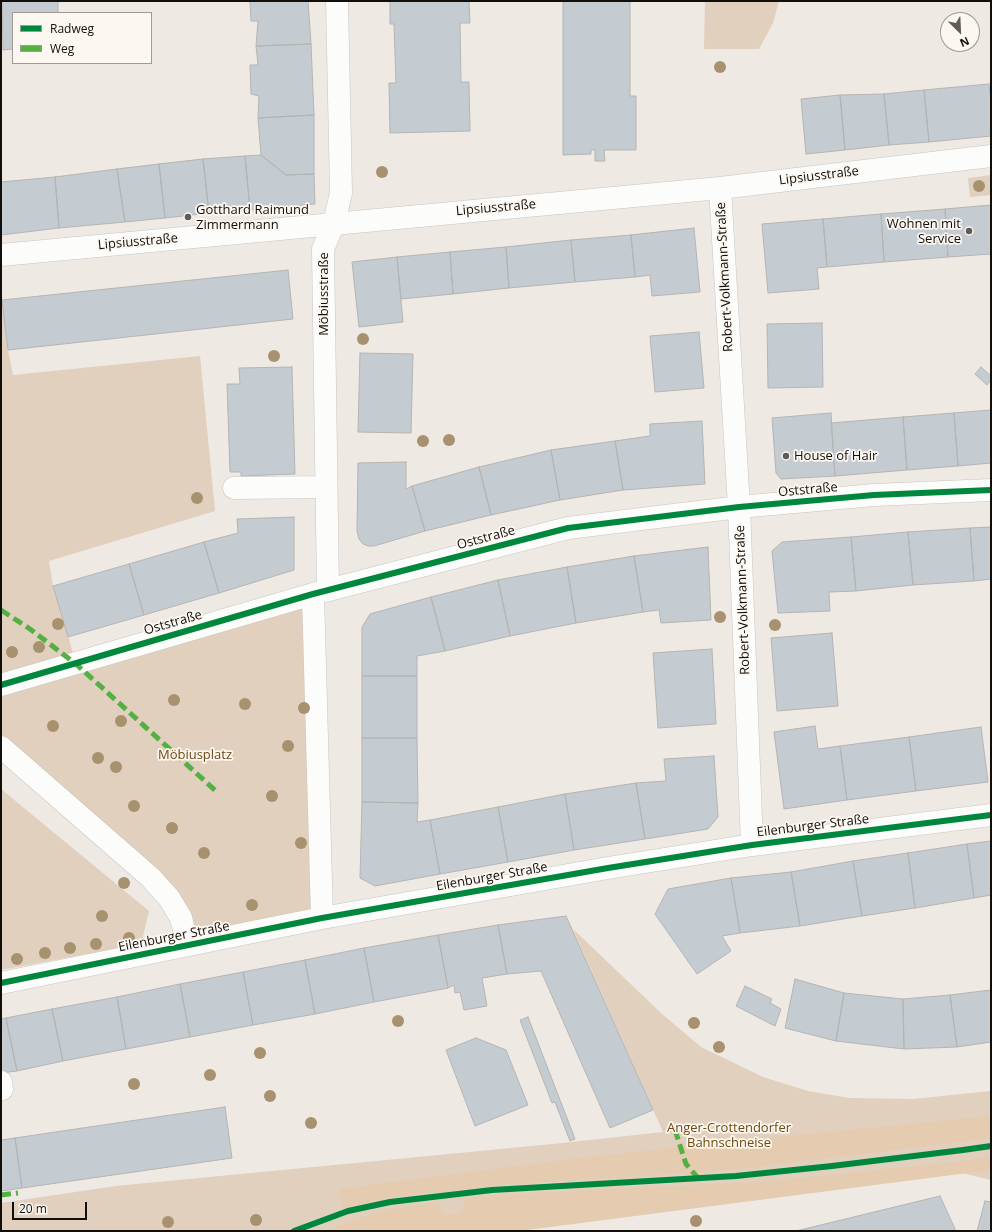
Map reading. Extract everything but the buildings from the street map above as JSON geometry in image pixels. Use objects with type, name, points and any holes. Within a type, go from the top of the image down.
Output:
[{"type":"street","name":"Möbiusstraße","points":[[320,592],[326,487],[323,249],[334,223],[341,192],[337,1]]},
{"type":"street","name":"Lipsiusstraße","points":[[1,255],[720,188],[991,156]]},
{"type":"street","name":"Robert-Volkmann-Straße","points":[[720,188],[739,507],[752,845]]},
{"type":"street","points":[[234,488],[326,487]]},
{"type":"street","name":"Oststraße","points":[[1,685],[320,592],[568,528],[739,507],[874,495],[991,490]]},
{"type":"street","points":[[320,592],[322,918]]},
{"type":"street","points":[[1,746],[150,877],[169,898],[182,918],[188,946]]},
{"type":"street","name":"Eilenburger Straße","points":[[1,983],[322,918],[608,868],[752,845],[991,815]]},
{"type":"green space","points":[[705,1],[779,1],[773,23],[759,49],[704,49]]},
{"type":"green space","points":[[991,175],[991,195],[970,197],[968,178]]},
{"type":"green space","name":"Möbiusplatz","points":[[1,288],[8,350],[13,375],[200,356],[215,511],[49,561],[53,586],[76,663],[313,594],[322,918],[188,945],[181,918],[1,747]]},
{"type":"green space","points":[[1,789],[149,911],[141,944],[1,970]]},
{"type":"green space","name":"Anger-Crottendorfer Bahnschneise","points":[[573,929],[662,1014],[701,1047],[763,1077],[808,1091],[849,1098],[913,1099],[991,1091],[991,1180],[962,1173],[518,1231],[1,1231],[1,1203],[116,1186],[663,1132]]},
{"type":"shaded area","points":[[991,1116],[991,1138],[725,1171],[513,1184],[409,1195],[381,1199],[343,1208],[338,1189],[580,1158],[714,1143]]},
{"type":"shaded area","points":[[991,1156],[991,1170],[519,1231],[323,1231],[383,1210],[432,1203],[439,1205],[441,1211],[446,1215],[458,1214],[463,1210],[465,1201],[474,1197],[770,1181],[954,1162]]},
{"type":"marked path","points":[[1,610],[30,629],[76,664],[217,792]]},
{"type":"marked path","points":[[675,1130],[686,1164],[698,1178]]},
{"type":"marked path","points":[[1,1195],[18,1193]]},
{"type":"cycle path","points":[[1,685],[313,594],[568,528],[739,507],[874,495],[991,490]]},
{"type":"cycle path","points":[[1,983],[322,918],[608,868],[752,845],[991,815]]},
{"type":"cycle path","points":[[294,1231],[348,1211],[390,1202],[492,1190],[736,1176],[832,1166],[991,1146]]},
{"type":"place","name":"Gotthard Raimund Zimmermann","points":[[188,217]]},
{"type":"place","name":"Wohnen mit Service","points":[[969,231]]},
{"type":"place","name":"House of Hair","points":[[786,456]]}]
